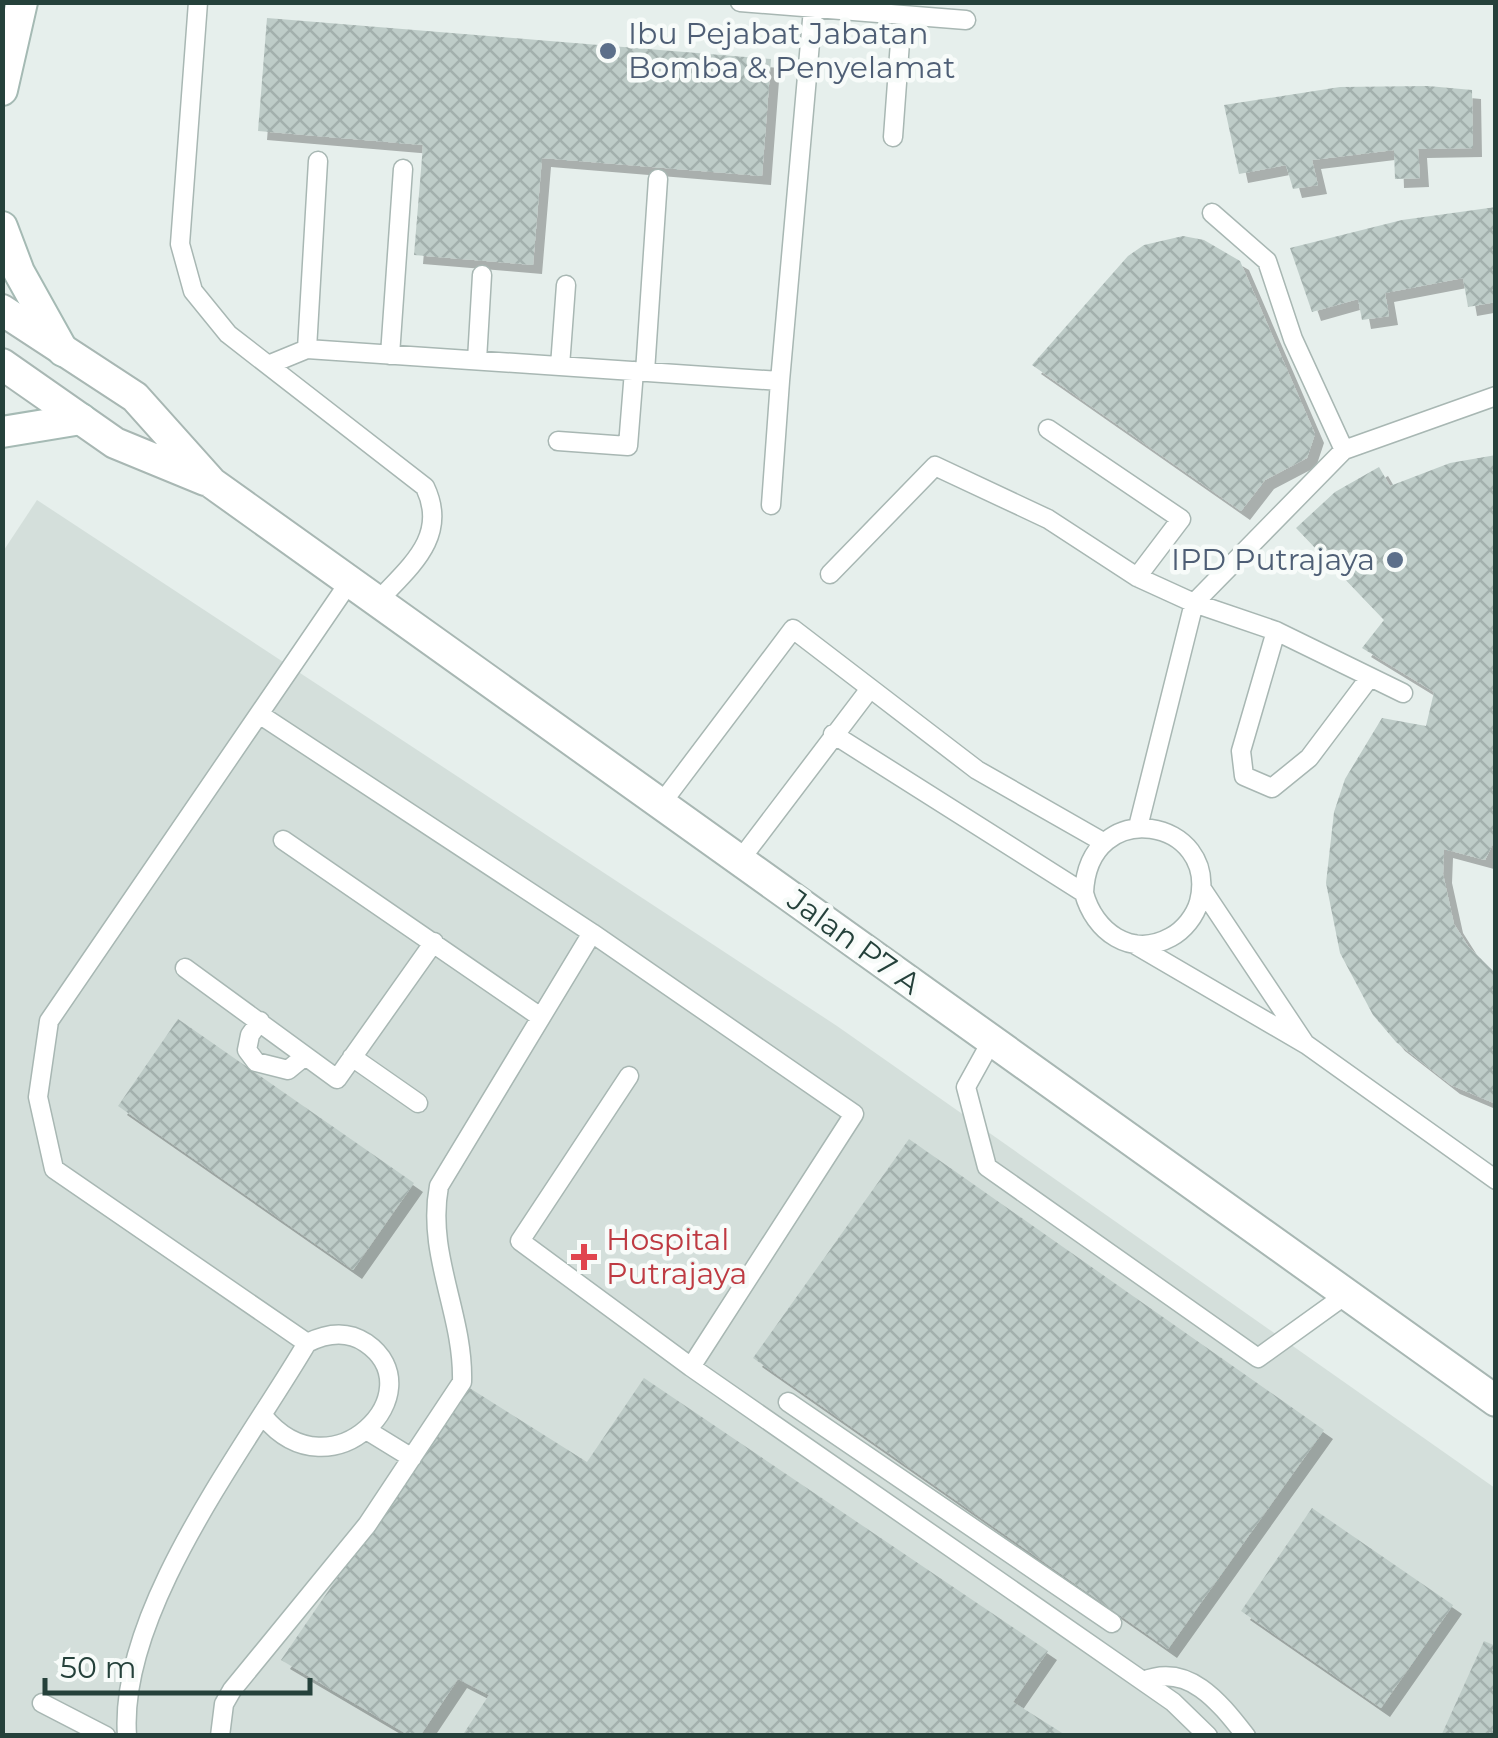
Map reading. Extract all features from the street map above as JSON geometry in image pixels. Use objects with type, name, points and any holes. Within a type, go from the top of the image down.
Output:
[{"type":"street","points":[[2,90],[22,2]]},
{"type":"street","points":[[2,227],[18,272],[63,351]]},
{"type":"street","name":"Jalan P7 A","points":[[2,310],[135,398],[212,482],[1496,1401]]},
{"type":"street","name":"Jalan P7 A","points":[[2,364],[115,443],[212,482]]},
{"type":"street","points":[[2,432],[81,419]]},
{"type":"lane","points":[[198,2],[181,219],[184,268],[193,292],[214,322],[406,468],[430,499],[433,530],[428,544],[378,602]]},
{"type":"lane","points":[[740,2],[966,20]]},
{"type":"lane","points":[[771,505],[813,9]]},
{"type":"lane","points":[[893,137],[902,15]]},
{"type":"lane","points":[[307,349],[318,161]]},
{"type":"lane","points":[[390,355],[403,169]]},
{"type":"lane","points":[[558,440],[628,446],[640,371],[658,179]]},
{"type":"lane","points":[[1212,213],[1268,261],[1293,339],[1344,450]]},
{"type":"lane","points":[[477,360],[482,275]]},
{"type":"lane","points":[[560,366],[566,285]]},
{"type":"lane","points":[[268,364],[307,349],[780,380]]},
{"type":"lane","points":[[1138,827],[1194,603],[1344,450],[1496,396]]},
{"type":"lane","points":[[1048,428],[1180,519],[1137,576]]},
{"type":"lane","points":[[830,574],[935,466],[1048,519],[1137,576],[1194,603],[1276,631],[1403,693]]},
{"type":"lane","points":[[307,1343],[54,1169],[38,1097],[49,1021],[350,581]]},
{"type":"lane","points":[[661,804],[793,629],[977,770],[1103,842]]},
{"type":"lane","points":[[1276,631],[1242,751],[1244,776],[1272,788],[1309,758],[1370,676]]},
{"type":"lane","points":[[740,860],[869,690]]},
{"type":"lane","points":[[259,714],[592,933],[854,1114],[690,1367]]},
{"type":"lane","points":[[833,734],[1084,893],[1100,926],[1307,1046],[1496,1180]]},
{"type":"lane","points":[[1084,893],[1091,856],[1103,842],[1138,827],[1166,833],[1190,850],[1202,889],[1307,1046]]},
{"type":"lane","points":[[283,840],[539,1016]]},
{"type":"lane","points":[[1133,944],[1171,938],[1187,925],[1198,908],[1202,889]]},
{"type":"lane","points":[[220,1736],[224,1704],[232,1690],[368,1524],[462,1382],[462,1355],[434,1232],[440,1186],[592,933]]},
{"type":"lane","points":[[186,968],[337,1079],[434,942]]},
{"type":"lane","points":[[260,1021],[250,1035],[247,1050],[256,1062],[288,1070],[306,1056]]},
{"type":"lane","points":[[992,1040],[966,1086],[987,1166],[1258,1358],[1346,1294]]},
{"type":"lane","points":[[352,1057],[418,1103]]},
{"type":"lane","points":[[629,1076],[520,1240],[690,1367],[1144,1681],[1208,1736]]},
{"type":"lane","points":[[127,1736],[132,1662],[142,1628],[264,1417],[307,1343],[334,1334],[348,1335],[362,1340],[381,1359],[387,1398],[368,1431],[346,1444],[309,1447],[291,1442],[264,1417]]},
{"type":"lane","points":[[788,1402],[914,1484],[1112,1624]]},
{"type":"lane","points":[[368,1431],[412,1458]]},
{"type":"lane","points":[[899,1510],[914,1484]]},
{"type":"lane","points":[[1144,1681],[1168,1674],[1192,1680],[1224,1708],[1246,1736]]},
{"type":"lane","points":[[42,1703],[106,1736]]},
{"type":"shaded area","name":"Hospital Putrajaya","points":[[37,500],[837,1026],[1495,1488],[1495,1735],[3,1735],[2,553]]},
{"type":"building","points":[[267,18],[771,59],[762,176],[542,158],[533,265],[414,255],[423,145],[258,131]]},
{"type":"building","points":[[1340,87],[1472,90],[1473,148],[1418,149],[1420,178],[1395,179],[1394,150],[1312,160],[1318,185],[1293,189],[1286,165],[1239,174],[1224,105]]},
{"type":"building","points":[[1496,207],[1496,302],[1468,307],[1463,278],[1385,293],[1389,316],[1362,320],[1358,299],[1312,312],[1290,248],[1402,220]]},
{"type":"building","points":[[1183,236],[1204,240],[1240,261],[1315,434],[1307,458],[1265,480],[1241,511],[1032,365],[1128,256],[1144,245]]},
{"type":"building","points":[[1496,455],[1496,838],[1485,860],[1444,849],[1443,874],[1454,924],[1468,946],[1496,974],[1496,1104],[1451,1085],[1396,1042],[1373,1015],[1340,953],[1326,883],[1334,812],[1345,779],[1382,718],[1426,726],[1434,692],[1362,648],[1384,620],[1296,528],[1335,492],[1379,467],[1390,486],[1450,463]]},
{"type":"building","points":[[178,1019],[414,1183],[353,1270],[118,1106]]},
{"type":"building","points":[[909,1139],[1324,1430],[1168,1649],[753,1358]]},
{"type":"building","points":[[644,1378],[1048,1651],[1013,1702],[1067,1736],[462,1736],[489,1695],[458,1679],[420,1736],[410,1736],[281,1660],[468,1387],[587,1462]]},
{"type":"building","points":[[1312,1508],[1453,1605],[1381,1708],[1241,1611]]},
{"type":"building","points":[[1484,1641],[1496,1646],[1496,1736],[1441,1736]]},
{"type":"place","name":"Ibu Pejabat Jabatan Bomba & Penyelamat","points":[[608,51]]},
{"type":"place","name":"IPD Putrajaya","points":[[1395,560]]},
{"type":"place","name":"Hospital Putrajaya","points":[[584,1257]]}]
